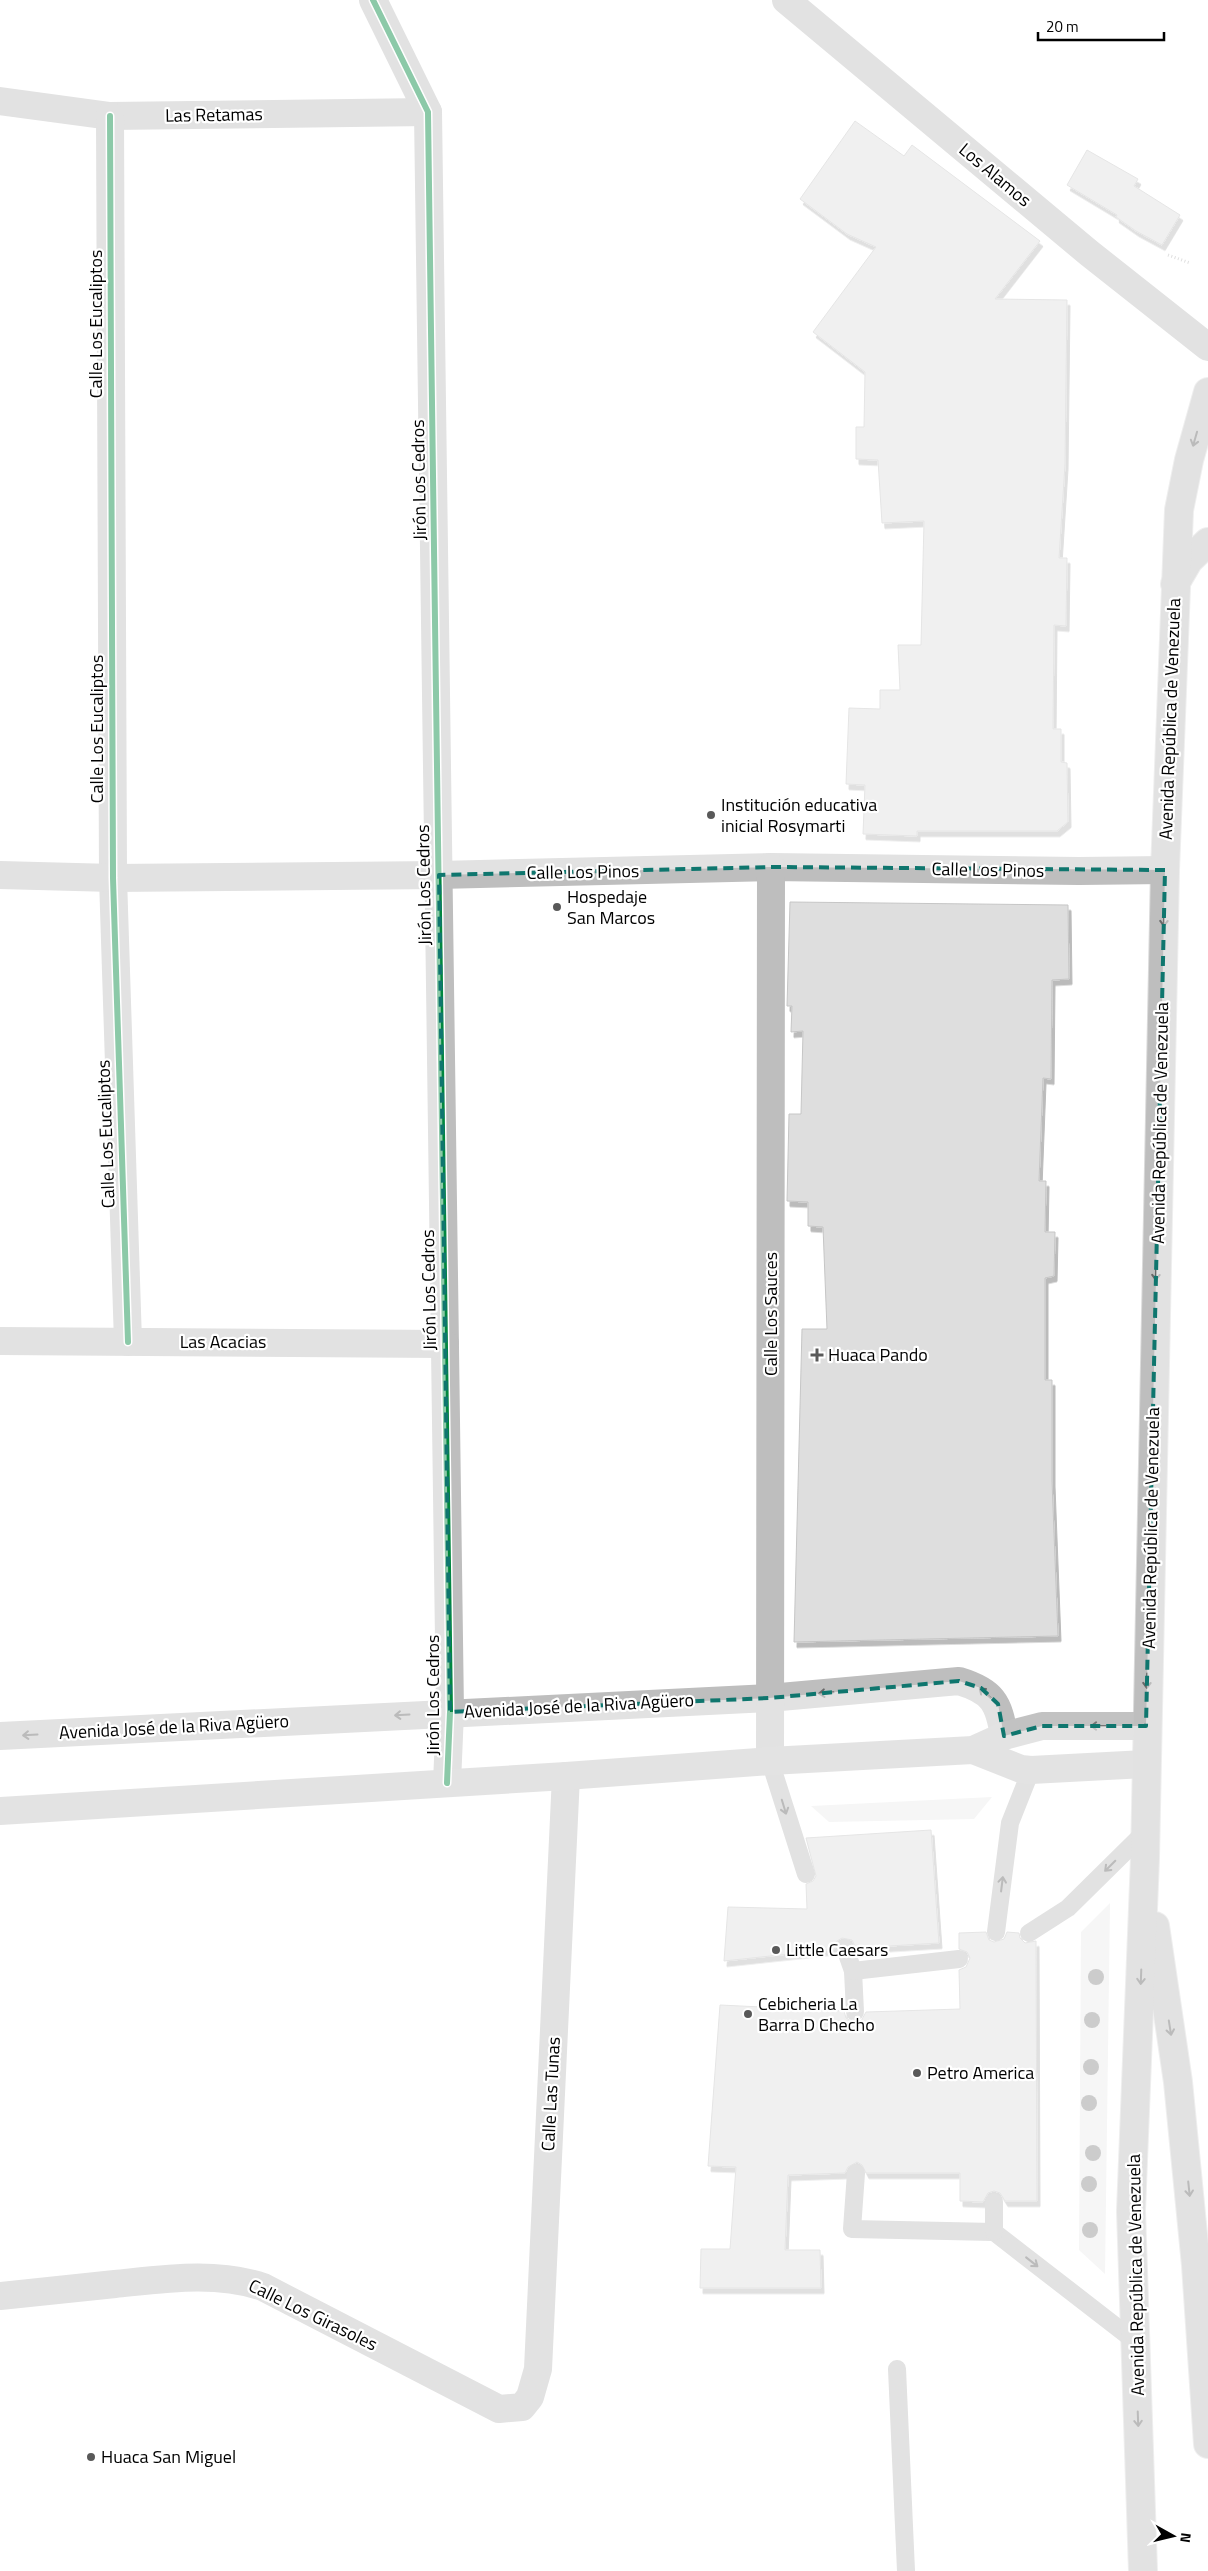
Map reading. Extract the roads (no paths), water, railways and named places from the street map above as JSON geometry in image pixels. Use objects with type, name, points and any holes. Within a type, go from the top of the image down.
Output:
[{"type":"street","name":"Jirón Los Cedros","points":[[373,0],[428,112],[450,1712],[447,1783]]},
{"type":"street","name":"Los Alamos","points":[[786,0],[1089,253],[1208,346]]},
{"type":"street","name":"Las Retamas","points":[[0,101],[110,116],[428,112]]},
{"type":"street","name":"Calle Los Eucaliptos","points":[[110,116],[113,878],[128,1342]]},
{"type":"street","name":"Avenida República de Venezuela","points":[[1143,2571],[1132,2211],[1145,1845],[1145,1764],[1165,870],[1175,584],[1182,488],[1208,392]]},
{"type":"street","points":[[1175,584],[1189,560],[1208,542]]},
{"type":"street","name":"Calle Los Pinos","points":[[0,875],[113,878],[439,875],[772,867],[1079,872],[1165,870]]},
{"type":"street","name":"Calle Los Sauces","points":[[770,1761],[772,867]]},
{"type":"street","name":"Las Acacias","points":[[0,1340],[445,1344]]},
{"type":"street","name":"Avenida José de la Riva Agüero","points":[[0,1736],[450,1712],[769,1698],[959,1681],[981,1688],[998,1704],[1004,1736]]},
{"type":"street","points":[[0,1811],[566,1776],[770,1761],[973,1750],[1004,1736],[1042,1726],[1146,1726]]},
{"type":"street","points":[[973,1750],[1021,1769],[1031,1770],[1145,1764]]},
{"type":"street","name":"Calle Las Tunas","points":[[522,2407],[530,2397],[538,2369],[566,1776]]},
{"type":"street","name":"Avenida República de Venezuela","points":[[1145,1845],[1178,2082],[1196,2265],[1208,2444]]},
{"type":"street","name":"Calle Los Girasoles","points":[[0,2296],[159,2280],[226,2278],[246,2281],[263,2287],[499,2409],[522,2407]]},
{"type":"lane","points":[[770,1761],[806,1874]]},
{"type":"lane","points":[[996,1932],[1010,1823],[1031,1770]]},
{"type":"lane","points":[[1029,1933],[1068,1908],[1145,1845]]},
{"type":"lane","points":[[845,1948],[853,1971],[855,2012]]},
{"type":"lane","points":[[853,1971],[959,1959]]},
{"type":"lane","points":[[856,2173],[852,2229],[994,2232],[1136,2342]]},
{"type":"lane","points":[[994,2202],[994,2232]]},
{"type":"lane","points":[[897,2369],[906,2571]]},
{"type":"place","name":"Institución educativa inicial Rosymarti","points":[[711,815]]},
{"type":"place","name":"Hospedaje San Marcos","points":[[557,907]]},
{"type":"place","name":"Huaca Pando","points":[[817,1355]]},
{"type":"place","name":"Little Caesars","points":[[776,1950]]},
{"type":"place","name":"Cebicheria La Barra D Checho","points":[[748,2014]]},
{"type":"place","name":"Petro America","points":[[917,2073]]},
{"type":"place","name":"Huaca San Miguel","points":[[91,2457]]}]
